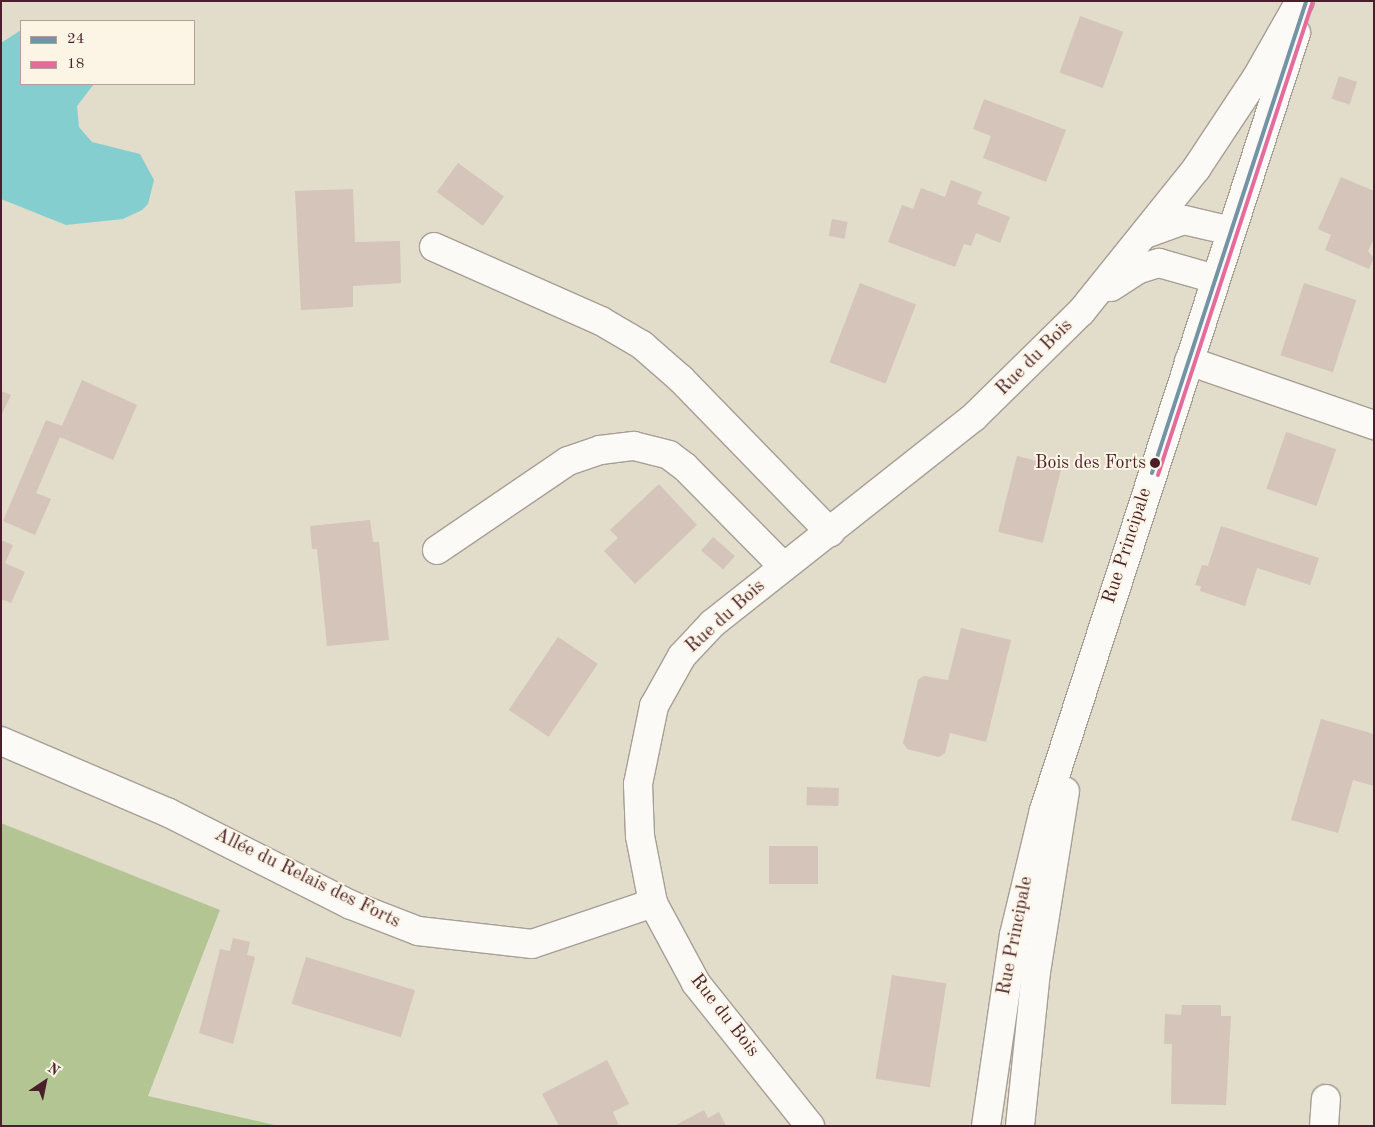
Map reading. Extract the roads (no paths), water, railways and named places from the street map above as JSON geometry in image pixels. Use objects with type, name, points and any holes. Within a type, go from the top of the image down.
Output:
[{"type":"street","name":"Rue du Bois","points":[[1081,312],[1145,234],[1241,102],[1300,1]]},
{"type":"street","name":"Rue Principale","points":[[986,1126],[1002,1007],[1027,875],[1082,692],[1306,1]]},
{"type":"street","points":[[1145,234],[1184,220],[1231,231]]},
{"type":"street","points":[[434,247],[601,321],[642,345],[681,379],[830,532]]},
{"type":"street","name":"Rue du Bois","points":[[810,1126],[696,983],[653,903],[640,836],[638,784],[654,706],[698,639],[783,566],[830,532],[974,417],[1081,312],[1122,279],[1148,265],[1170,263],[1215,279]]},
{"type":"street","points":[[1189,360],[1374,424]]},
{"type":"street","points":[[437,550],[568,461],[600,450],[634,446],[669,455],[685,468],[783,566]]},
{"type":"street","name":"Rue Principale","points":[[1020,1126],[1036,972],[1082,692]]},
{"type":"street","name":"Allée du Relais des Forts","points":[[1,741],[167,812],[351,904],[418,931],[532,944],[653,903]]},
{"type":"street","points":[[1324,1126],[1326,1099]]},
{"type":"water","points":[[20,31],[20,85],[93,85],[77,106],[79,127],[92,142],[140,154],[154,180],[148,204],[142,210],[123,219],[66,225],[1,199],[1,43]]},
{"type":"place","name":"Bois des Forts","points":[[1155,463]]}]
